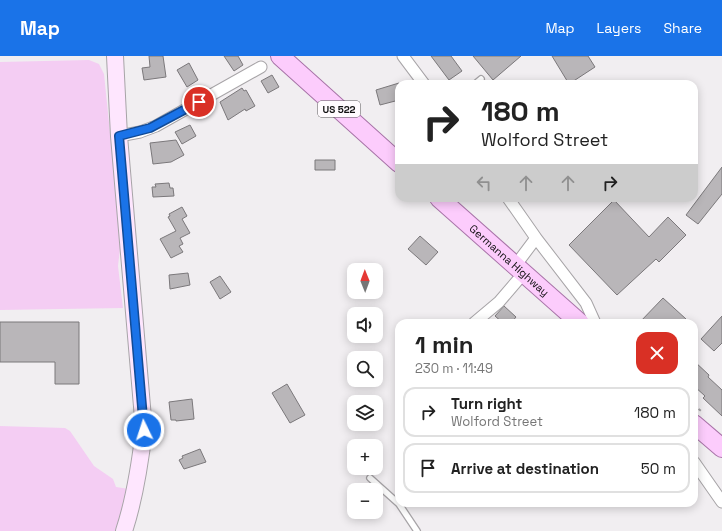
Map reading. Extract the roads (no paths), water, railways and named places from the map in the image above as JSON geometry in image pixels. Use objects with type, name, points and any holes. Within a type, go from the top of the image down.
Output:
[{"type":"main road","points":[[115,56],[119,136],[144,430],[140,466],[128,528]]},
{"type":"main road","name":"US 522","points":[[280,56],[395,159]]},
{"type":"main road","name":"Germanna Highway","points":[[442,202],[575,319]]},
{"type":"main road","points":[[698,427],[722,448]]},
{"type":"street","points":[[403,56],[421,80]]},
{"type":"street","points":[[119,136],[140,132],[156,126],[260,67]]},
{"type":"street","points":[[511,202],[536,238],[586,303],[593,319]]},
{"type":"street","points":[[479,319],[499,302],[519,270],[536,238]]},
{"type":"street","points":[[698,468],[722,502]]},
{"type":"lane","points":[[370,478],[395,500]]},
{"type":"lane","points":[[401,507],[417,531]]}]
